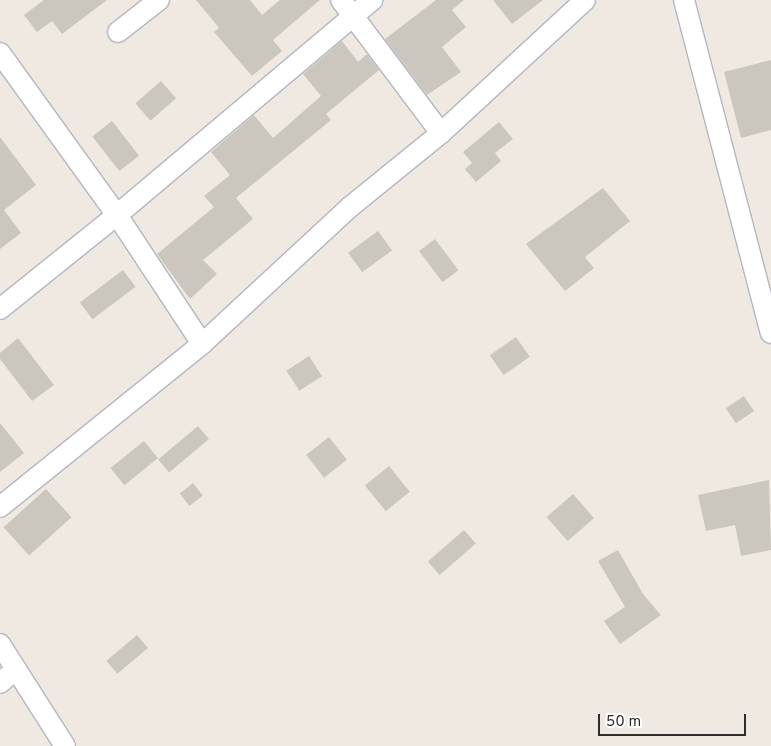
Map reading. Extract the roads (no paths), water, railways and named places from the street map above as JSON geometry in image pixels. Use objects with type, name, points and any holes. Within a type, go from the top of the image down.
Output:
[{"type":"street","points":[[118,32],[160,0]]},
{"type":"street","points":[[0,309],[118,215],[346,8],[372,0]]},
{"type":"street","points":[[0,507],[202,344],[350,207],[441,133],[585,0]]},
{"type":"street","points":[[684,0],[771,333]]},
{"type":"street","points":[[346,8],[441,133]]},
{"type":"street","points":[[0,53],[118,215],[202,344]]},
{"type":"street","points":[[0,644],[65,746]]},
{"type":"street","points":[[0,683],[16,669]]}]
